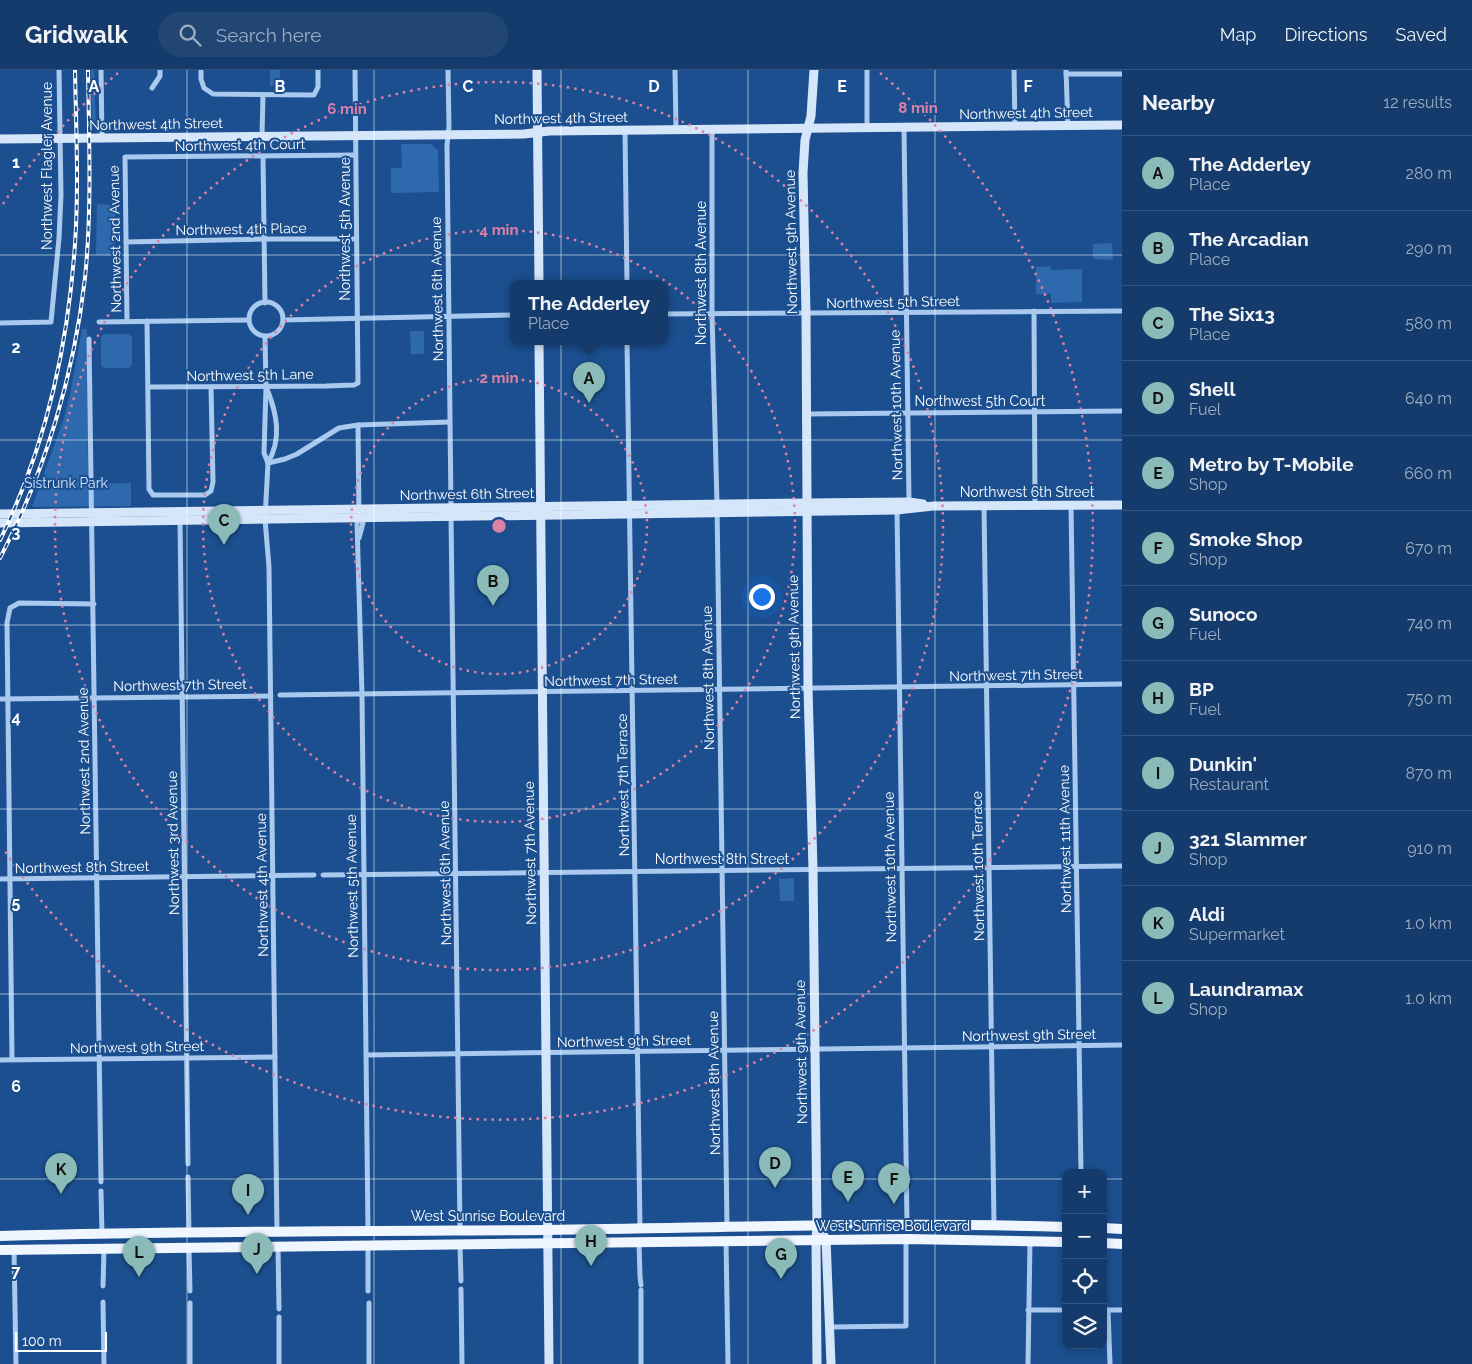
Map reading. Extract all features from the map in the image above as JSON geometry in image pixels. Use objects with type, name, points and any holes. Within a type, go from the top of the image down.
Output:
[{"type":"main road","name":"West Sunrise Boulevard","points":[[0,1236],[907,1224],[1062,1227]]},
{"type":"main road","points":[[1030,1241],[1033,1234],[1050,1227]]},
{"type":"main road","points":[[1107,1228],[1122,1229]]},
{"type":"main road","points":[[351,1246],[362,1241],[366,1237],[368,1230]]},
{"type":"main road","points":[[104,1249],[106,1243],[126,1234]]},
{"type":"main road","name":"West Sunrise Boulevard","points":[[0,1250],[821,1239],[1062,1242]]},
{"type":"main road","points":[[1107,1243],[1122,1244]]},
{"type":"street","name":"Northwest Flagler Avenue","points":[[0,323],[52,322],[59,238],[59,70]]},
{"type":"street","points":[[101,70],[102,138]]},
{"type":"street","points":[[152,88],[160,76],[160,70]]},
{"type":"street","points":[[201,70],[204,88],[213,94],[263,95],[314,94],[318,87],[318,70]]},
{"type":"street","name":"Northwest 5th Avenue","points":[[354,385],[358,383],[355,70]]},
{"type":"street","name":"Northwest 6th Avenue","points":[[448,70],[449,422],[460,1230]]},
{"type":"street","points":[[537,70],[539,280]]},
{"type":"street","points":[[675,70],[676,130]]},
{"type":"street","name":"Northwest 9th Avenue","points":[[814,70],[812,116],[805,140],[803,173],[807,414],[808,688],[813,869],[817,1225]]},
{"type":"street","points":[[867,70],[867,128]]},
{"type":"street","points":[[1014,70],[1015,127]]},
{"type":"street","points":[[1068,126],[1066,72],[1122,74]]},
{"type":"street","points":[[262,136],[263,95]]},
{"type":"street","name":"Northwest 4th Street","points":[[0,139],[1122,125]]},
{"type":"street","name":"Northwest 10th Avenue","points":[[904,128],[909,502]]},
{"type":"street","name":"Northwest 8th Avenue","points":[[712,130],[712,313],[717,509],[728,1226]]},
{"type":"street","points":[[625,131],[627,280]]},
{"type":"street","name":"Northwest 4th Court","points":[[125,157],[355,155]]},
{"type":"street","points":[[263,156],[265,302]]},
{"type":"street","name":"Northwest 2nd Avenue","points":[[125,157],[127,321]]},
{"type":"street","name":"Northwest 4th Place","points":[[126,242],[356,239]]},
{"type":"street","points":[[265,302],[278,307],[283,320],[280,329],[276,333],[265,337],[252,330],[249,320],[252,310],[265,302]]},
{"type":"street","points":[[1034,311],[1035,506]]},
{"type":"street","name":"Northwest 5th Street","points":[[668,314],[1122,311]]},
{"type":"street","points":[[283,320],[510,315]]},
{"type":"street","points":[[99,322],[249,320]]},
{"type":"street","points":[[147,321],[149,489],[153,495],[206,495],[211,491],[213,482],[211,387]]},
{"type":"street","name":"Northwest 4th Avenue","points":[[265,337],[264,453],[268,463],[267,538],[271,696],[277,1232]]},
{"type":"street","name":"Northwest 2nd Avenue","points":[[89,339],[101,1182]]},
{"type":"street","name":"Northwest 7th Avenue","points":[[539,345],[549,1364]]},
{"type":"street","name":"Northwest 7th Terrace","points":[[627,345],[640,1228]]},
{"type":"street","name":"Northwest 5th Lane","points":[[148,387],[354,385]]},
{"type":"street","name":"Northwest 4th Avenue","points":[[266,386],[275,410],[278,432],[273,454],[268,463]]},
{"type":"street","name":"Northwest 5th Court","points":[[807,414],[1122,411]]},
{"type":"street","points":[[268,463],[286,459],[297,454],[339,428],[358,425],[449,422]]},
{"type":"street","name":"Northwest 5th Avenue","points":[[358,425],[359,513],[356,523],[362,695],[368,1230]]},
{"type":"street","name":"Northwest 6th Street","points":[[0,514],[180,520],[359,513],[717,509],[909,502],[933,506]]},
{"type":"street","name":"Northwest 11th Avenue","points":[[1071,505],[1081,1169]]},
{"type":"street","name":"Northwest 6th Street","points":[[806,507],[897,510],[933,506],[1122,505]]},
{"type":"street","name":"Northwest 10th Terrace","points":[[984,506],[994,1225]]},
{"type":"street","name":"Northwest 10th Avenue","points":[[897,510],[907,1224]]},
{"type":"street","name":"Northwest 6th Street","points":[[0,523],[92,517],[268,516]]},
{"type":"street","name":"Northwest 4th Avenue","points":[[267,538],[269,529],[268,516]]},
{"type":"street","name":"Northwest 3rd Avenue","points":[[180,520],[188,1164]]},
{"type":"street","points":[[12,1059],[7,623],[10,608],[19,603],[94,604]]},
{"type":"street","name":"Northwest 7th Street","points":[[280,695],[1122,684]]},
{"type":"street","name":"Northwest 7th Street","points":[[0,699],[271,696]]},
{"type":"street","name":"Northwest 8th Street","points":[[323,875],[1122,866]]},
{"type":"street","name":"Northwest 8th Street","points":[[0,879],[314,875]]},
{"type":"street","name":"Northwest 9th Street","points":[[366,1055],[1122,1045]]},
{"type":"street","name":"Northwest 9th Street","points":[[0,1060],[275,1056]]},
{"type":"street","points":[[188,1177],[189,1233]]},
{"type":"street","points":[[101,1190],[102,1234]]},
{"type":"street","points":[[817,1225],[821,1239],[831,1327],[831,1364]]},
{"type":"street","points":[[817,1364],[821,1239]]},
{"type":"street","points":[[831,1327],[906,1326],[906,1239]]},
{"type":"street","points":[[726,1240],[728,1364]]},
{"type":"street","points":[[1028,1364],[1030,1241]]},
{"type":"street","points":[[639,1242],[642,1287],[641,1364]]},
{"type":"street","points":[[460,1244],[461,1281]]},
{"type":"street","points":[[368,1246],[368,1291]]},
{"type":"street","points":[[278,1247],[279,1309]]},
{"type":"street","points":[[189,1248],[190,1291]]},
{"type":"street","points":[[103,1286],[104,1249]]},
{"type":"street","points":[[14,1250],[16,1364]]},
{"type":"street","points":[[461,1289],[462,1364]]},
{"type":"street","points":[[103,1302],[104,1364]]},
{"type":"street","points":[[190,1303],[190,1364]]},
{"type":"street","points":[[369,1303],[369,1364]]},
{"type":"street","points":[[1028,1310],[1062,1310]]},
{"type":"street","points":[[1107,1310],[1122,1310]]},
{"type":"street","points":[[279,1317],[280,1364]]},
{"type":"street","points":[[1107,1324],[1110,1364]]},
{"type":"green space","points":[[91,70],[94,70],[96,128],[92,128]]},
{"type":"green space","points":[[270,70],[280,70],[280,86],[270,86]]},
{"type":"green space","points":[[401,144],[431,144],[438,150],[439,192],[391,193],[391,168],[402,168]]},
{"type":"green space","points":[[97,204],[116,205],[114,256],[96,255]]},
{"type":"green space","points":[[1112,243],[1113,260],[1093,259],[1093,244]]},
{"type":"green space","points":[[1051,266],[1051,270],[1082,269],[1082,302],[1051,303],[1051,294],[1036,294],[1036,267]]},
{"type":"green space","name":"Sistrunk Park","points":[[82,329],[87,329],[88,484],[131,483],[131,506],[32,507],[64,418]]},
{"type":"green space","points":[[410,331],[424,331],[424,354],[411,354]]},
{"type":"green space","points":[[104,334],[128,334],[132,337],[132,365],[129,368],[104,368],[101,366],[101,337]]},
{"type":"green space","points":[[794,878],[794,901],[780,901],[779,879]]},
{"type":"railway","points":[[0,540],[30,470],[42,433],[52,396],[67,320],[72,282],[77,200],[75,70]]},
{"type":"railway","points":[[0,558],[31,492],[44,457],[65,387],[80,314],[89,226],[88,70]]},
{"type":"place","name":"The Adderley","points":[[589,403]]},
{"type":"place","name":"The Six13","points":[[224,545]]},
{"type":"place","name":"The Arcadian","points":[[493,606]]},
{"type":"place","name":"Shell","points":[[775,1188]]},
{"type":"place","name":"Aldi","points":[[61,1194]]},
{"type":"place","name":"Metro by T-Mobile","points":[[848,1202]]},
{"type":"place","name":"Smoke Shop","points":[[894,1204]]},
{"type":"place","name":"Dunkin'","points":[[248,1215]]},
{"type":"place","name":"BP","points":[[591,1266]]},
{"type":"place","name":"321 Slammer","points":[[257,1274]]},
{"type":"place","name":"Laundramax","points":[[139,1277]]},
{"type":"place","name":"Sunoco","points":[[781,1279]]}]
